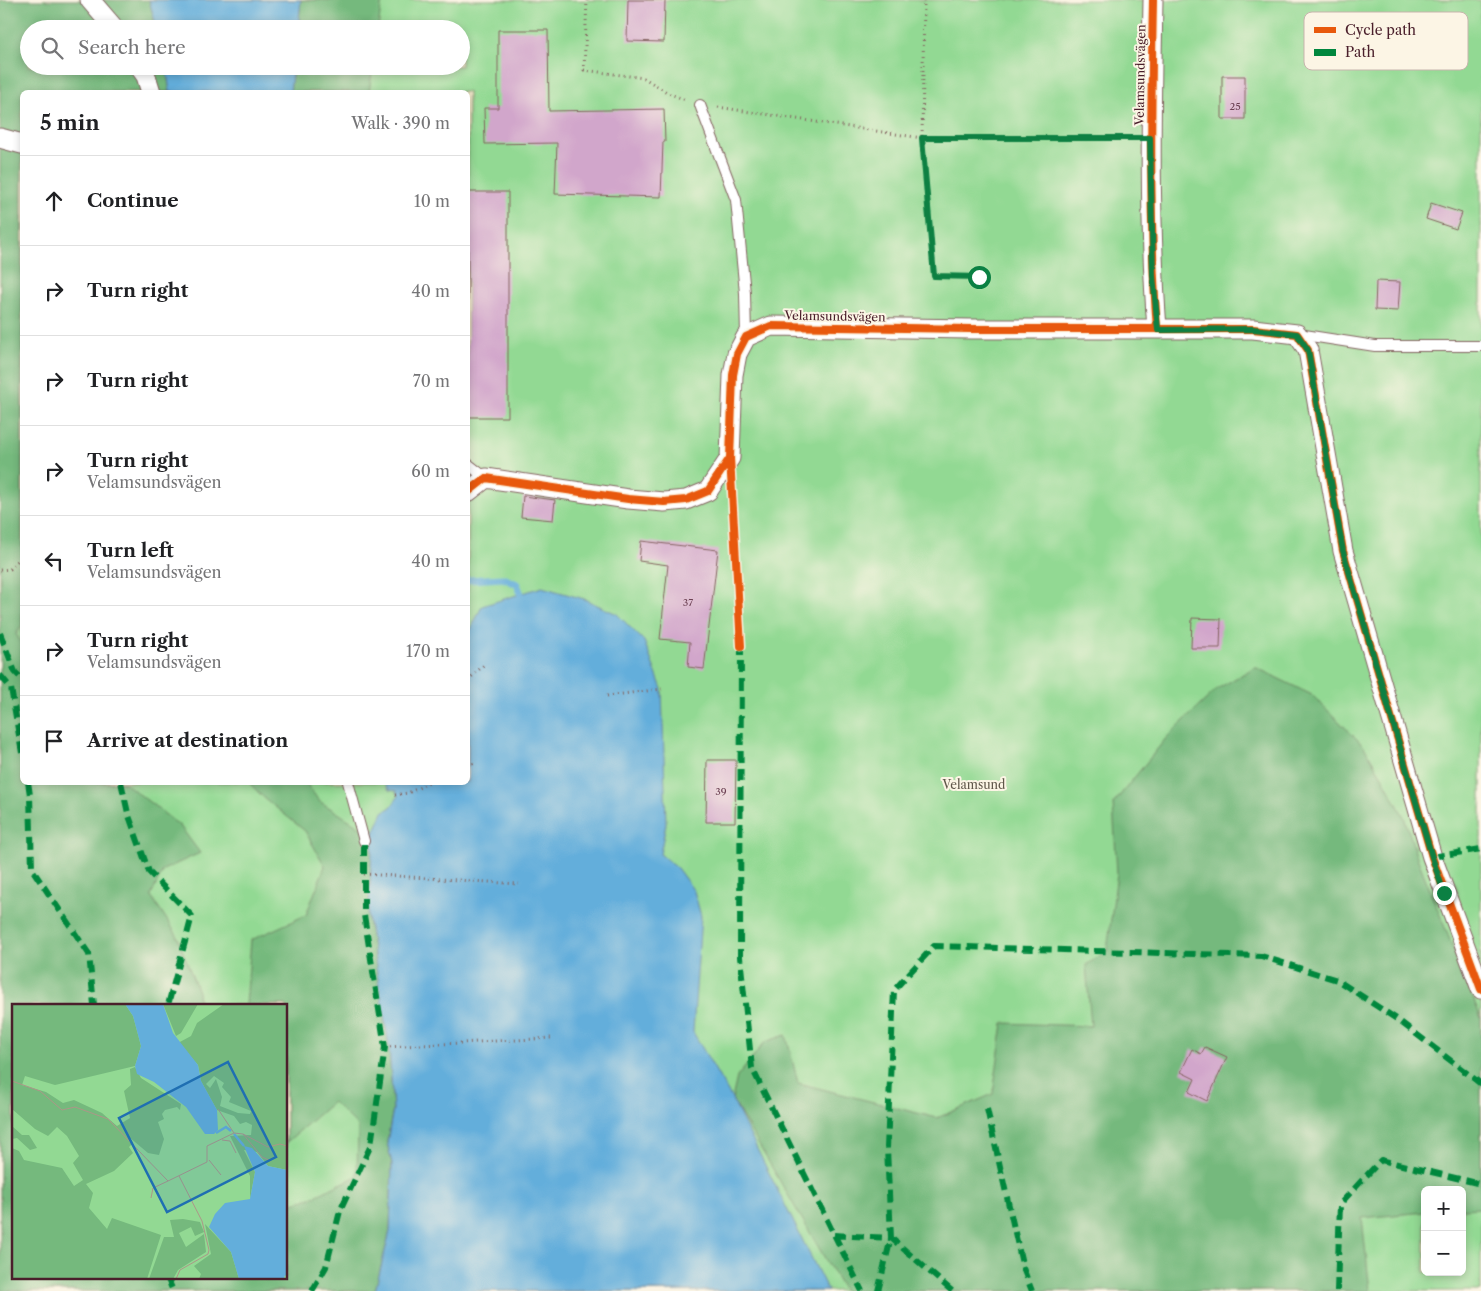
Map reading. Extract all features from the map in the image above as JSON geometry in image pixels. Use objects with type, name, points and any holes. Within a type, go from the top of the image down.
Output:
[{"type":"street","points":[[90,0],[107,20]]},
{"type":"street","name":"Velamsundsvägen","points":[[1153,0],[1150,138],[1153,276],[1158,330]]},
{"type":"street","points":[[145,75],[150,90]]},
{"type":"street","points":[[0,138],[20,143]]},
{"type":"street","name":"Velamsundsvägen","points":[[746,337],[771,326],[981,329],[1253,329],[1297,334]]},
{"type":"street","points":[[1297,334],[1308,350],[1343,551],[1432,857],[1481,989]]},
{"type":"street","points":[[470,490],[486,478],[628,499],[664,502],[686,500],[708,490],[730,458],[733,375],[737,354],[746,337]]},
{"type":"lane","points":[[700,105],[736,200],[745,293],[746,337]]},
{"type":"lane","points":[[1297,334],[1375,346],[1481,346]]},
{"type":"lane","points":[[470,466],[486,478]]},
{"type":"lane","points":[[349,785],[364,841]]},
{"type":"path","points":[[587,0],[584,70],[644,78],[670,94],[700,105],[922,138],[1150,138]]},
{"type":"path","points":[[924,0],[922,138],[934,276],[979,277]]},
{"type":"path","points":[[0,570],[10,568],[20,558]]},
{"type":"path","points":[[470,678],[486,663]]},
{"type":"path","points":[[607,696],[662,689]]},
{"type":"path","points":[[470,765],[477,762]]},
{"type":"path","points":[[394,795],[408,793],[425,785]]},
{"type":"path","points":[[364,874],[519,884]]},
{"type":"path","points":[[385,1047],[552,1038]]},
{"type":"green space","points":[[0,0],[149,0],[155,20],[20,20],[20,75],[167,75],[170,90],[20,90],[20,629],[16,634],[20,641],[20,785],[128,785],[180,826],[200,853],[163,870],[151,896],[177,935],[198,992],[199,1004],[12,1004],[12,1278],[288,1278],[288,1204],[311,1198],[357,1176],[358,1127],[333,1102],[288,1141],[288,1004],[246,1004],[251,940],[306,915],[325,866],[305,831],[251,785],[307,785],[319,801],[373,835],[368,917],[389,1046],[393,1109],[387,1142],[392,1164],[390,1231],[375,1291],[0,1291]]},
{"type":"green space","name":"Velamsund","points":[[149,0],[1481,0],[1481,1291],[0,1291],[20,313],[20,785],[470,785],[470,90],[162,90],[163,75],[470,75],[470,20],[155,20]]},
{"type":"green space","points":[[301,0],[382,0],[379,20],[299,20]]},
{"type":"green space","points":[[292,75],[372,75],[369,90],[290,90]]},
{"type":"green space","points":[[1255,667],[1312,695],[1363,745],[1404,817],[1418,860],[1481,1018],[1481,1208],[1466,1209],[1466,1186],[1421,1186],[1421,1212],[1362,1218],[1370,1291],[844,1291],[732,1099],[737,1077],[765,1042],[786,1035],[798,1083],[937,1118],[993,1094],[1003,1023],[1091,1026],[1086,965],[1107,951],[1117,873],[1113,804],[1167,737],[1217,689]]},
{"type":"water","points":[[149,0],[301,0],[299,20],[155,20]]},
{"type":"water","points":[[167,75],[292,75],[290,90],[170,90]]},
{"type":"water","points":[[542,587],[584,599],[617,614],[644,641],[662,689],[666,824],[660,854],[677,868],[694,891],[701,916],[693,1032],[732,1099],[828,1291],[375,1291],[390,1231],[392,1164],[387,1142],[393,1109],[389,1046],[368,917],[373,835],[383,812],[391,807],[398,797],[396,791],[389,790],[386,785],[470,785],[470,631],[482,606]]},
{"type":"building","points":[[628,0],[665,0],[664,42],[627,41]]},
{"type":"building","points":[[498,30],[548,30],[549,111],[664,109],[665,142],[663,142],[661,197],[555,194],[557,143],[485,144],[484,108],[498,108]]},
{"type":"building","points":[[1222,76],[1245,76],[1245,119],[1222,119]]},
{"type":"building","points":[[470,192],[508,192],[508,417],[470,417]]},
{"type":"building","points":[[1431,203],[1462,213],[1456,229],[1426,219]]},
{"type":"building","points":[[1376,281],[1400,282],[1398,311],[1375,310]]},
{"type":"building","points":[[523,496],[555,500],[553,520],[521,517]]},
{"type":"building","points":[[641,541],[718,550],[704,669],[688,667],[690,642],[660,639],[668,565],[639,561]]},
{"type":"building","points":[[1192,618],[1221,619],[1220,648],[1191,648]]},
{"type":"building","points":[[707,760],[736,760],[735,822],[706,822]]},
{"type":"building","points":[[1205,1047],[1227,1057],[1207,1101],[1189,1092],[1195,1079],[1181,1072],[1192,1049],[1201,1054]]},
{"type":"waterway","points":[[470,580],[503,578],[517,584],[521,594]]},
{"type":"marked path","points":[[0,633],[15,672],[20,677]]},
{"type":"marked path","points":[[741,643],[740,957],[752,1068],[862,1291]]},
{"type":"marked path","points":[[0,675],[11,688],[20,741]]},
{"type":"marked path","points":[[28,785],[32,869],[89,954],[94,1004]]},
{"type":"marked path","points":[[122,785],[128,813],[149,872],[192,916],[168,1004]]},
{"type":"marked path","points":[[312,1291],[326,1267],[340,1211],[371,1145],[385,1047],[364,915],[364,841]]},
{"type":"marked path","points":[[1432,857],[1481,849]]},
{"type":"marked path","points":[[878,1291],[891,1238],[887,1148],[894,990],[934,946],[1261,956],[1337,980],[1398,1020],[1481,1084]]},
{"type":"marked path","points":[[987,1109],[1023,1268],[1032,1291]]},
{"type":"marked path","points":[[1337,1291],[1340,1204],[1381,1160],[1481,1184]]},
{"type":"marked path","points":[[834,1235],[891,1238],[952,1291]]},
{"type":"marked path","points":[[167,1278],[173,1291]]},
{"type":"cycle path","points":[[1153,0],[1151,124],[1154,288],[1157,329]]},
{"type":"cycle path","points":[[741,646],[730,458],[733,375],[737,354],[746,337],[771,326],[971,329],[1253,329],[1297,334],[1308,350],[1343,551],[1432,857],[1481,989]]},
{"type":"cycle path","points":[[470,490],[486,478],[628,499],[664,502],[686,500],[708,491],[730,458]]},
{"type":"route","points":[[979,277],[934,276],[922,138],[1150,138],[1153,276],[1158,330],[1253,329],[1297,334],[1308,350],[1343,551],[1444,893]]}]
